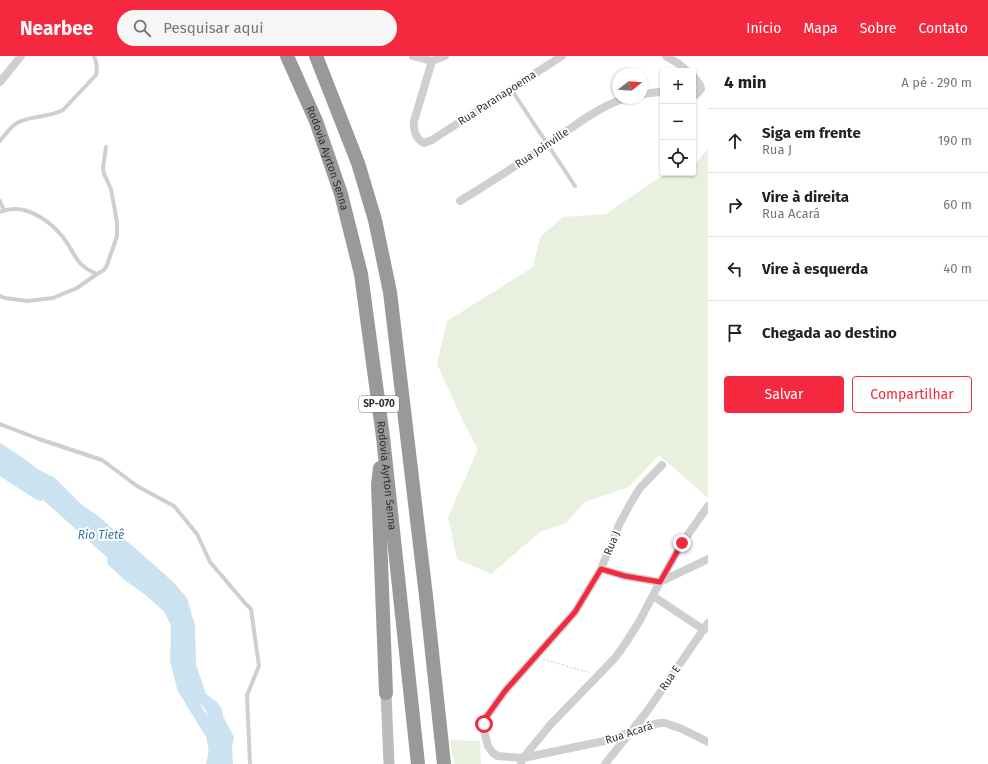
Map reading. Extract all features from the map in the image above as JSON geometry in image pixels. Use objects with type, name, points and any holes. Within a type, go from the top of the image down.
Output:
[{"type":"highway","name":"Rodovia Ayrton Senna","points":[[287,56],[316,121],[341,194],[361,274],[383,437],[418,764]]},
{"type":"highway","name":"SP-070","points":[[316,56],[358,163],[375,220],[390,292],[426,596],[444,764]]},
{"type":"highway","points":[[383,437],[378,485],[386,693]]},
{"type":"street","points":[[0,82],[21,56]]},
{"type":"street","points":[[413,56],[432,58],[445,56]]},
{"type":"street","points":[[666,56],[684,68]]},
{"type":"street","name":"Rua Paranapoema","points":[[432,58],[413,126],[414,131],[424,144],[559,57]]},
{"type":"street","points":[[696,79],[700,85],[701,90],[696,94]]},
{"type":"street","points":[[648,93],[660,92]]},
{"type":"street","name":"Rua Joinville","points":[[460,202],[582,121],[612,104]]},
{"type":"street","name":"Rua J","points":[[522,761],[498,756],[493,753],[488,746],[484,731],[484,724],[487,716],[505,691],[575,612],[601,569],[630,504],[640,488],[662,465]]},
{"type":"street","points":[[522,761],[551,724],[614,658],[625,644],[640,622],[682,543],[708,506]]},
{"type":"street","points":[[601,569],[625,576],[660,582],[708,559]]},
{"type":"street","points":[[653,596],[706,627]]},
{"type":"street","name":"Rua E","points":[[605,764],[648,710],[706,627]]},
{"type":"street","points":[[386,693],[390,761]]},
{"type":"street","name":"Rua Acará","points":[[522,761],[609,740],[653,724],[666,723],[708,742]]},
{"type":"lane","points":[[0,141],[9,130],[24,120],[56,114],[62,110],[96,75],[97,70],[94,56]]},
{"type":"lane","points":[[511,89],[575,186]]},
{"type":"lane","points":[[0,296],[27,301],[53,298],[76,288],[104,270],[117,236],[117,222],[111,189],[104,174],[103,168],[106,146]]},
{"type":"lane","points":[[0,201],[2,211],[20,210],[32,212],[53,226],[80,264],[86,269],[97,274]]},
{"type":"lane","points":[[0,424],[102,460],[137,486],[174,506],[197,534],[210,562],[251,609],[259,666],[247,695],[250,764]]},
{"type":"path","points":[[535,656],[597,676]]},
{"type":"green space","points":[[708,149],[708,497],[659,455],[629,487],[585,502],[566,523],[540,532],[491,574],[457,559],[448,517],[478,449],[464,423],[437,364],[447,321],[533,267],[540,237],[563,217],[606,214],[662,176],[696,176],[696,163]]},
{"type":"green space","points":[[450,740],[480,741],[481,764],[454,764]]},
{"type":"water","name":"Rio Tietê","points":[[0,443],[39,470],[55,478],[82,505],[97,515],[173,582],[187,598],[195,624],[196,665],[206,694],[217,702],[222,709],[223,716],[234,737],[232,747],[233,764],[206,764],[211,740],[210,725],[206,710],[184,685],[177,673],[174,660],[176,639],[181,627],[164,601],[153,590],[137,578],[125,572],[101,552],[19,478],[0,468]]},
{"type":"waterway","name":"Rio Tietê","points":[[0,469],[40,495]]},
{"type":"waterway","name":"Rio Tietê","points":[[113,561],[169,608],[177,624],[176,661],[183,688],[212,735],[215,753],[213,764]]},
{"type":"route","points":[[484,724],[492,708],[505,691],[575,612],[601,569],[625,576],[660,582],[682,543]]}]
